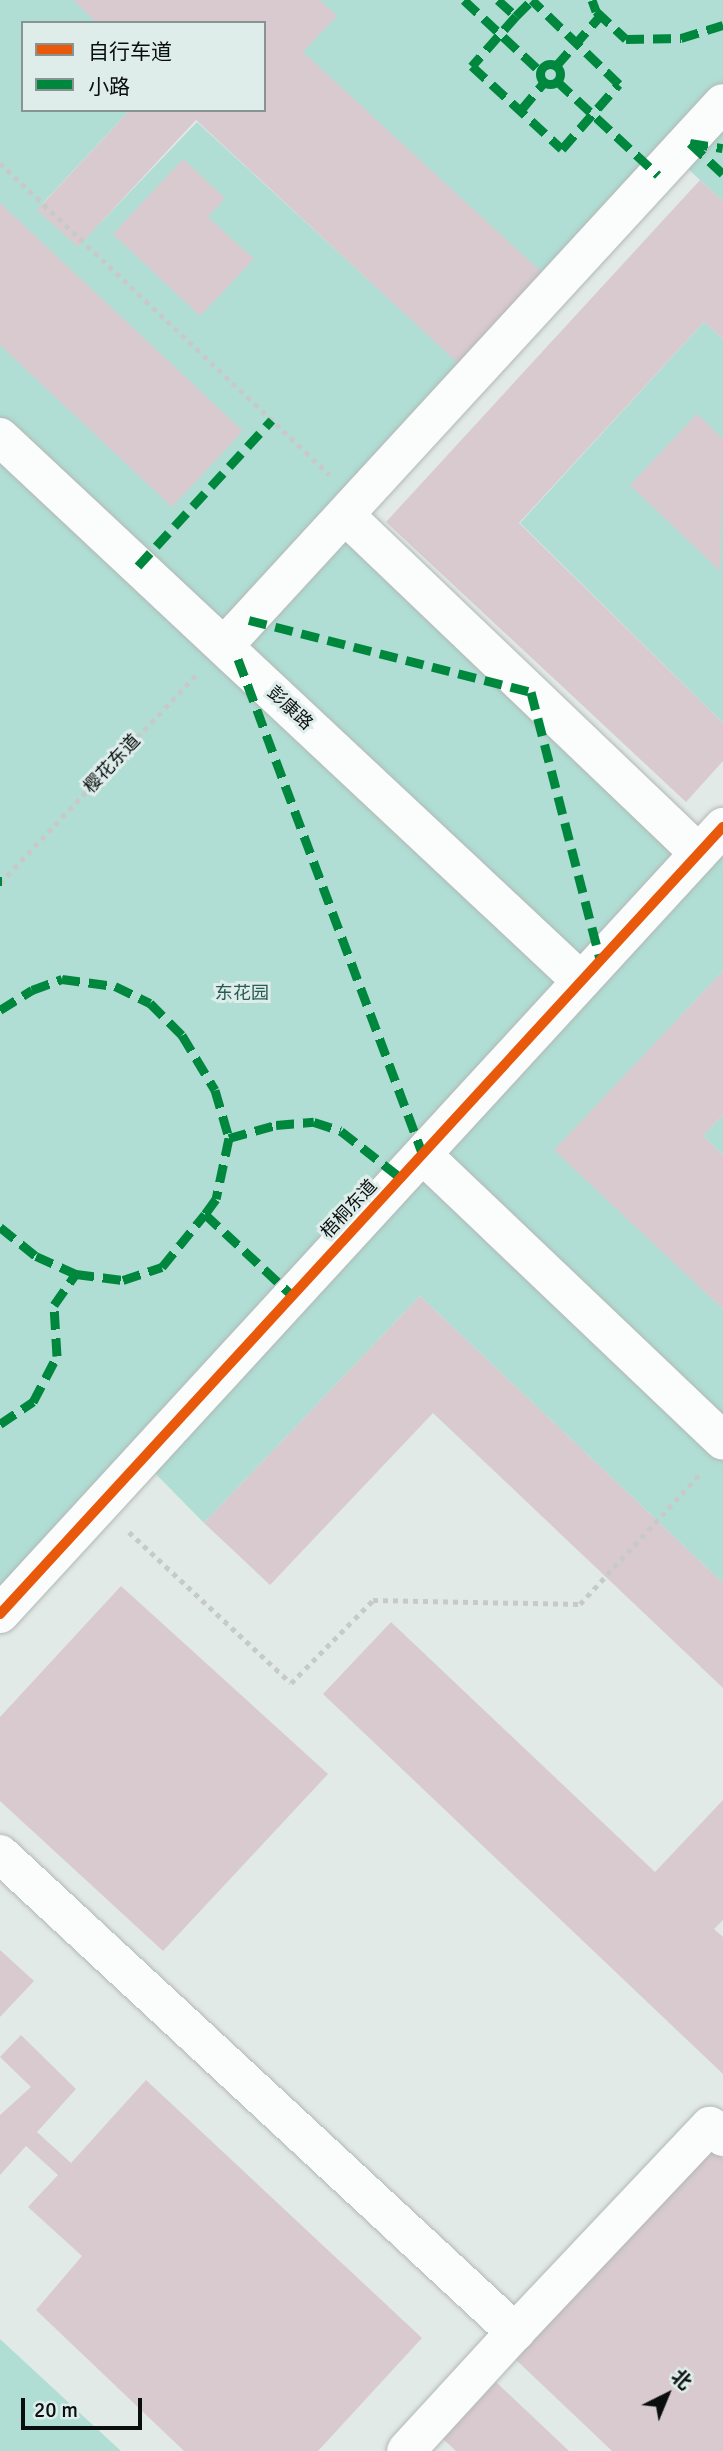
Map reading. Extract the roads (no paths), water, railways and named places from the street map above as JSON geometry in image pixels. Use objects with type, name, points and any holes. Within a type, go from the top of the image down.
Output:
[{"type":"street","points":[[224,646],[353,509],[723,103]]},
{"type":"street","name":"彭康路","points":[[0,437],[580,979]]},
{"type":"street","points":[[353,509],[711,840]]},
{"type":"street","name":"梧桐东道","points":[[0,1614],[423,1155],[580,979],[711,840]]},
{"type":"street","points":[[423,1155],[714,1455]]},
{"type":"street","points":[[0,1854],[515,2332]]},
{"type":"street","points":[[406,2451],[710,2126],[723,2137]]},
{"type":"park label","name":"东花园","points":[[242,993]]}]
